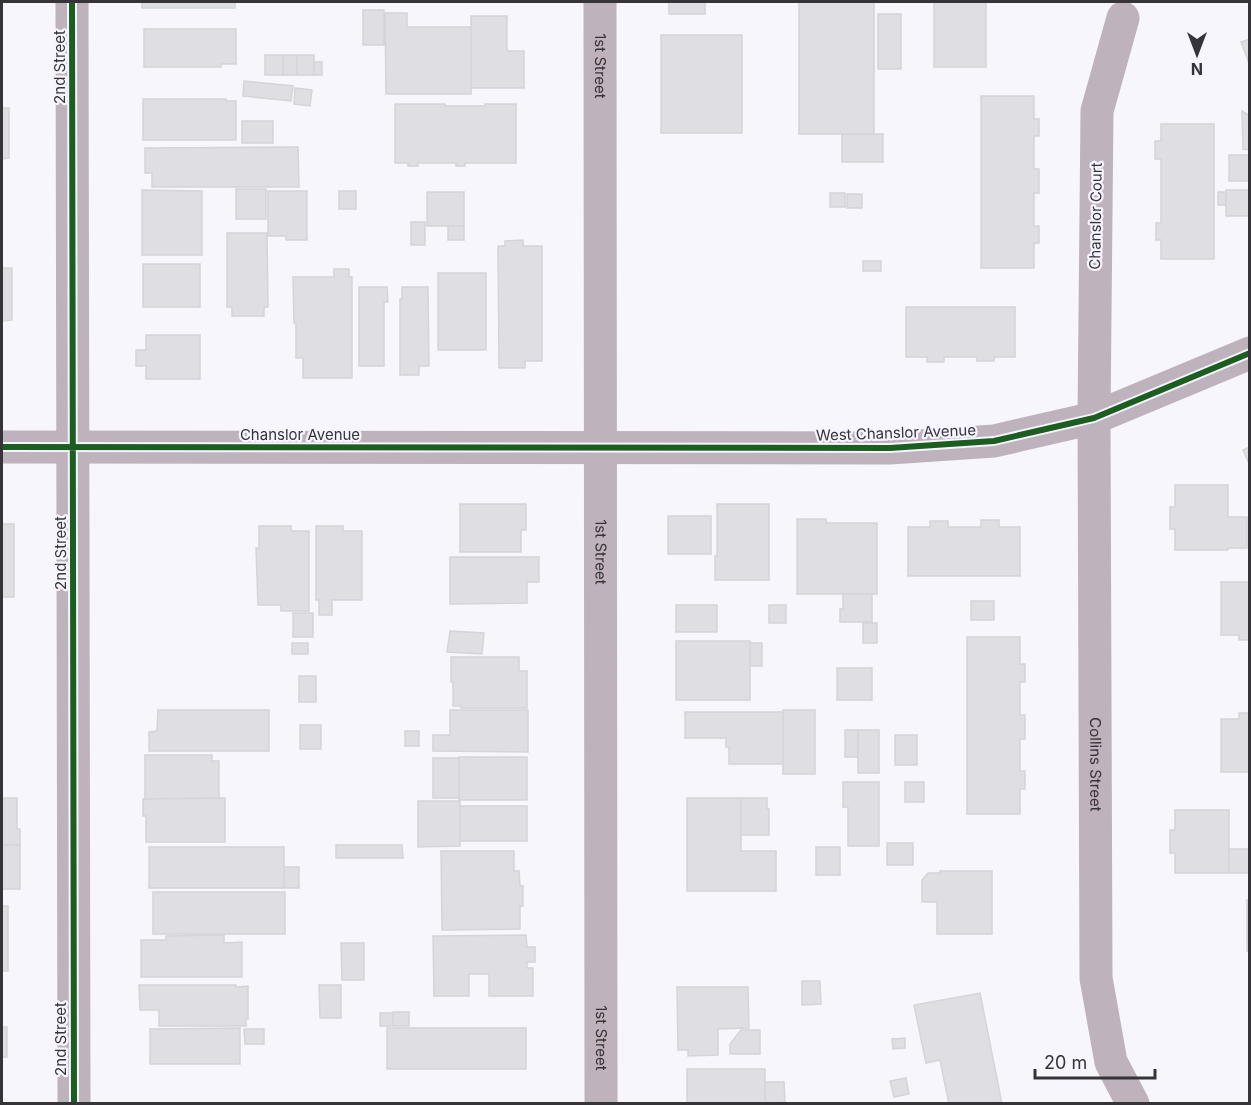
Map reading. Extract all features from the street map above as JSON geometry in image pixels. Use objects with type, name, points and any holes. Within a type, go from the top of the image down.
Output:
[{"type":"street","name":"2nd Street","points":[[72,2],[74,1104]]},
{"type":"street","name":"1st Street","points":[[600,2],[600,1104]]},
{"type":"street","name":"Chanslor Court","points":[[1094,418],[1097,111],[1123,18]]},
{"type":"street","name":"West Chanslor Avenue","points":[[599,447],[891,448],[994,441],[1094,418],[1250,353]]},
{"type":"street","name":"Collins Street","points":[[1094,418],[1096,978],[1111,1062],[1133,1104]]},
{"type":"street","name":"Chanslor Avenue","points":[[2,447],[599,447]]},
{"type":"building","points":[[142,2],[235,2],[235,8],[142,8]]},
{"type":"building","points":[[669,2],[705,2],[705,14],[669,14]]},
{"type":"building","points":[[799,2],[874,2],[874,134],[799,134]]},
{"type":"building","points":[[934,2],[986,2],[986,67],[934,67]]},
{"type":"building","points":[[363,10],[384,10],[384,45],[363,45]]},
{"type":"building","points":[[385,13],[407,13],[407,27],[471,27],[471,94],[386,94]]},
{"type":"building","points":[[878,14],[901,14],[901,69],[878,69]]},
{"type":"building","points":[[471,16],[507,16],[507,51],[524,51],[524,88],[471,88]]},
{"type":"building","points":[[144,29],[236,29],[236,64],[221,64],[221,67],[144,67]]},
{"type":"building","points":[[661,35],[742,35],[742,133],[661,133]]},
{"type":"building","points":[[1250,39],[1250,66],[1241,42]]},
{"type":"building","points":[[265,55],[283,55],[283,75],[265,75]]},
{"type":"building","points":[[283,55],[297,55],[297,75],[283,75]]},
{"type":"building","points":[[297,55],[314,55],[314,75],[297,75]]},
{"type":"building","points":[[314,62],[322,62],[322,75],[314,75]]},
{"type":"building","points":[[244,81],[293,86],[291,101],[243,96]]},
{"type":"building","points":[[295,88],[312,90],[310,106],[294,104]]},
{"type":"building","points":[[981,96],[1034,96],[1034,119],[1039,119],[1039,136],[1034,136],[1034,169],[1039,169],[1039,193],[1034,193],[1034,226],[1039,226],[1039,243],[1034,243],[1034,268],[981,268]]},
{"type":"building","points":[[143,99],[236,101],[236,140],[143,140]]},
{"type":"building","points":[[395,104],[485,106],[485,104],[516,104],[516,163],[465,163],[465,166],[456,166],[456,163],[418,163],[418,166],[408,166],[408,163],[395,163]]},
{"type":"building","points":[[2,108],[9,108],[9,158],[2,159]]},
{"type":"building","points":[[1242,111],[1250,116],[1250,150],[1243,149]]},
{"type":"building","points":[[242,121],[273,121],[273,143],[242,143]]},
{"type":"building","points":[[1161,124],[1214,124],[1214,259],[1161,259],[1161,240],[1156,240],[1156,223],[1161,223],[1161,159],[1155,159],[1155,141],[1161,141]]},
{"type":"building","points":[[842,134],[883,134],[883,162],[842,162]]},
{"type":"building","points":[[298,147],[299,187],[152,187],[152,173],[145,173],[145,148]]},
{"type":"building","points":[[1229,155],[1250,155],[1250,181],[1229,181]]},
{"type":"building","points":[[236,189],[266,189],[266,219],[236,219]]},
{"type":"building","points":[[142,190],[202,191],[202,255],[142,255]]},
{"type":"building","points":[[1226,190],[1250,190],[1250,216],[1226,216]]},
{"type":"building","points":[[268,191],[307,191],[307,240],[286,240],[286,236],[268,236]]},
{"type":"building","points":[[339,191],[356,191],[356,209],[339,209]]},
{"type":"building","points":[[427,192],[464,192],[464,226],[427,226]]},
{"type":"building","points":[[1218,192],[1226,192],[1226,205],[1218,205]]},
{"type":"building","points":[[830,193],[845,193],[845,207],[830,207]]},
{"type":"building","points":[[847,194],[862,194],[862,208],[847,208]]},
{"type":"building","points":[[411,222],[425,222],[425,245],[411,245]]},
{"type":"building","points":[[448,226],[464,226],[464,240],[448,240]]},
{"type":"building","points":[[227,233],[267,233],[268,307],[264,307],[264,316],[232,316],[232,307],[227,307]]},
{"type":"building","points":[[523,240],[523,246],[542,246],[542,361],[525,361],[525,368],[499,368],[498,246],[505,246],[505,241]]},
{"type":"building","points":[[863,261],[881,261],[881,271],[863,271]]},
{"type":"building","points":[[143,264],[200,264],[200,307],[143,307]]},
{"type":"building","points":[[2,268],[12,268],[12,320],[2,321]]},
{"type":"building","points":[[334,269],[349,269],[349,277],[352,277],[352,378],[303,378],[303,358],[296,358],[293,277],[334,277]]},
{"type":"building","points":[[438,273],[486,273],[486,350],[438,350]]},
{"type":"building","points":[[359,287],[387,287],[388,302],[384,302],[384,366],[359,366]]},
{"type":"building","points":[[402,287],[428,287],[429,366],[419,366],[419,375],[400,375]]},
{"type":"building","points":[[906,307],[1015,307],[1015,357],[994,357],[994,361],[977,361],[977,357],[944,357],[944,362],[927,362],[927,357],[906,357]]},
{"type":"building","points":[[146,335],[200,335],[200,379],[146,379],[146,366],[136,366],[136,350],[146,350]]},
{"type":"building","points":[[1250,447],[1250,466],[1243,450]]},
{"type":"building","points":[[1175,485],[1228,485],[1228,517],[1247,517],[1247,548],[1175,550],[1175,529],[1170,529],[1170,507],[1175,507]]},
{"type":"building","points":[[460,504],[526,504],[526,530],[521,530],[521,552],[460,552]]},
{"type":"building","points":[[717,504],[769,504],[769,580],[715,580]]},
{"type":"building","points":[[668,516],[711,516],[711,554],[668,554]]},
{"type":"building","points":[[797,519],[826,519],[826,523],[877,523],[877,594],[797,594]]},
{"type":"building","points":[[981,520],[999,520],[999,527],[1020,527],[1020,576],[908,576],[908,527],[930,527],[930,521],[948,521],[948,527],[981,527]]},
{"type":"building","points":[[2,524],[14,524],[14,597],[2,597]]},
{"type":"building","points":[[259,526],[291,526],[291,531],[309,531],[309,611],[281,611],[281,605],[258,605],[256,548],[259,548]]},
{"type":"building","points":[[316,526],[343,526],[343,531],[362,531],[362,600],[332,600],[332,615],[319,615],[319,600],[316,600]]},
{"type":"building","points":[[450,557],[539,557],[539,582],[527,582],[527,603],[450,604]]},
{"type":"building","points":[[1221,582],[1250,582],[1250,640],[1239,640],[1239,635],[1221,635]]},
{"type":"building","points":[[843,594],[872,594],[872,622],[840,622]]},
{"type":"building","points":[[971,601],[994,601],[994,620],[971,620]]},
{"type":"building","points":[[676,605],[717,605],[717,632],[676,632]]},
{"type":"building","points":[[769,605],[786,605],[786,623],[769,623]]},
{"type":"building","points":[[293,613],[313,613],[313,637],[293,637]]},
{"type":"building","points":[[863,623],[877,623],[877,643],[863,643]]},
{"type":"building","points":[[450,631],[484,633],[482,654],[447,652]]},
{"type":"building","points":[[967,637],[1020,637],[1020,664],[1025,664],[1025,682],[1020,682],[1020,715],[1025,715],[1025,739],[1020,739],[1020,771],[1025,771],[1025,789],[1020,789],[1020,814],[967,814]]},
{"type":"building","points":[[676,641],[750,641],[750,700],[676,700]]},
{"type":"building","points":[[292,643],[308,643],[308,654],[292,654]]},
{"type":"building","points":[[750,643],[762,643],[762,666],[750,666]]},
{"type":"building","points":[[451,657],[519,657],[519,671],[527,671],[527,708],[453,706]]},
{"type":"building","points":[[837,668],[872,668],[872,700],[837,700]]},
{"type":"building","points":[[299,676],[316,676],[316,702],[299,702]]},
{"type":"building","points":[[158,710],[269,710],[269,751],[149,751],[149,732],[157,731]]},
{"type":"building","points":[[450,710],[528,710],[528,752],[433,751],[433,735],[450,735]]},
{"type":"building","points":[[783,710],[815,710],[815,774],[783,774]]},
{"type":"building","points":[[685,712],[783,712],[783,764],[729,764],[729,747],[726,747],[726,738],[685,738]]},
{"type":"building","points":[[1239,713],[1250,713],[1250,772],[1221,772],[1221,719],[1239,719]]},
{"type":"building","points":[[300,725],[321,725],[321,749],[300,749]]},
{"type":"building","points":[[845,730],[858,730],[858,757],[845,757]]},
{"type":"building","points":[[858,730],[879,730],[879,773],[858,773]]},
{"type":"building","points":[[405,731],[419,731],[419,746],[405,746]]},
{"type":"building","points":[[895,735],[917,735],[917,765],[895,765]]},
{"type":"building","points":[[145,755],[212,755],[212,761],[219,761],[219,798],[145,799]]},
{"type":"building","points":[[459,757],[527,757],[527,800],[459,800]]},
{"type":"building","points":[[433,758],[459,758],[459,798],[433,798]]},
{"type":"building","points":[[843,782],[879,782],[879,846],[848,846],[848,807],[843,807]]},
{"type":"building","points":[[905,782],[924,782],[924,802],[905,802]]},
{"type":"building","points":[[2,798],[17,798],[17,829],[20,829],[20,845],[2,845]]},
{"type":"building","points":[[225,798],[225,842],[146,842],[146,816],[143,816],[143,799]]},
{"type":"building","points":[[687,798],[741,798],[741,851],[776,851],[776,891],[687,891]]},
{"type":"building","points":[[741,798],[767,798],[769,835],[741,835]]},
{"type":"building","points":[[418,801],[460,801],[460,846],[418,847]]},
{"type":"building","points":[[460,806],[527,806],[527,841],[460,841]]},
{"type":"building","points":[[1175,810],[1229,810],[1229,873],[1175,873],[1175,853],[1170,853],[1170,830],[1175,830]]},
{"type":"building","points":[[887,843],[913,843],[913,865],[887,865]]},
{"type":"building","points":[[2,845],[20,845],[20,889],[2,889]]},
{"type":"building","points":[[336,845],[402,845],[403,858],[336,858]]},
{"type":"building","points":[[149,847],[284,847],[284,888],[149,888]]},
{"type":"building","points":[[816,847],[840,847],[840,875],[816,875]]},
{"type":"building","points":[[1229,849],[1250,849],[1250,873],[1229,873]]},
{"type":"building","points":[[441,851],[514,851],[514,871],[519,871],[520,886],[523,886],[520,929],[442,930]]},
{"type":"building","points":[[284,867],[299,867],[299,888],[284,888]]},
{"type":"building","points":[[940,871],[992,871],[992,934],[937,934],[937,902],[922,902],[922,880],[928,873],[940,873]]},
{"type":"building","points":[[153,892],[285,892],[285,934],[153,934]]},
{"type":"building","points":[[1247,900],[1250,900],[1250,951],[1247,951]]},
{"type":"building","points":[[2,906],[8,906],[8,971],[2,971]]},
{"type":"building","points":[[224,935],[224,943],[242,942],[242,977],[141,977],[141,940],[166,940],[166,936]]},
{"type":"building","points":[[526,935],[527,947],[535,947],[535,962],[527,962],[527,968],[533,968],[533,996],[489,996],[489,974],[469,974],[469,996],[434,996],[433,936]]},
{"type":"building","points":[[341,943],[364,943],[364,980],[342,980]]},
{"type":"building","points":[[802,981],[820,981],[821,1004],[802,1005]]},
{"type":"building","points":[[139,985],[248,986],[246,1026],[159,1026],[159,1010],[140,1010]]},
{"type":"building","points":[[319,985],[341,985],[341,1018],[320,1018]]},
{"type":"building","points":[[677,987],[748,987],[749,1028],[718,1029],[718,1055],[688,1056],[688,1050],[678,1050]]},
{"type":"building","points":[[980,993],[1002,1104],[949,1104],[940,1060],[926,1063],[914,1005]]},
{"type":"building","points":[[393,1012],[409,1012],[409,1026],[393,1026]]},
{"type":"building","points":[[380,1013],[393,1013],[393,1026],[380,1026]]},
{"type":"building","points":[[2,1027],[7,1027],[7,1057],[2,1057]]},
{"type":"building","points":[[240,1028],[240,1064],[150,1064],[150,1029]]},
{"type":"building","points":[[387,1028],[526,1028],[526,1069],[387,1069]]},
{"type":"building","points":[[244,1029],[264,1029],[264,1044],[245,1044]]},
{"type":"building","points":[[741,1030],[760,1030],[760,1054],[730,1054],[730,1044]]},
{"type":"building","points":[[905,1038],[905,1048],[893,1049],[892,1039]]},
{"type":"building","points":[[687,1069],[765,1069],[765,1104],[687,1104]]},
{"type":"building","points":[[906,1078],[909,1094],[894,1097],[890,1081]]},
{"type":"building","points":[[765,1082],[784,1082],[785,1103],[765,1103]]},
{"type":"cycle path","points":[[72,2],[74,1104]]},
{"type":"cycle path","points":[[2,447],[890,448],[994,441],[1094,418],[1250,353]]}]
